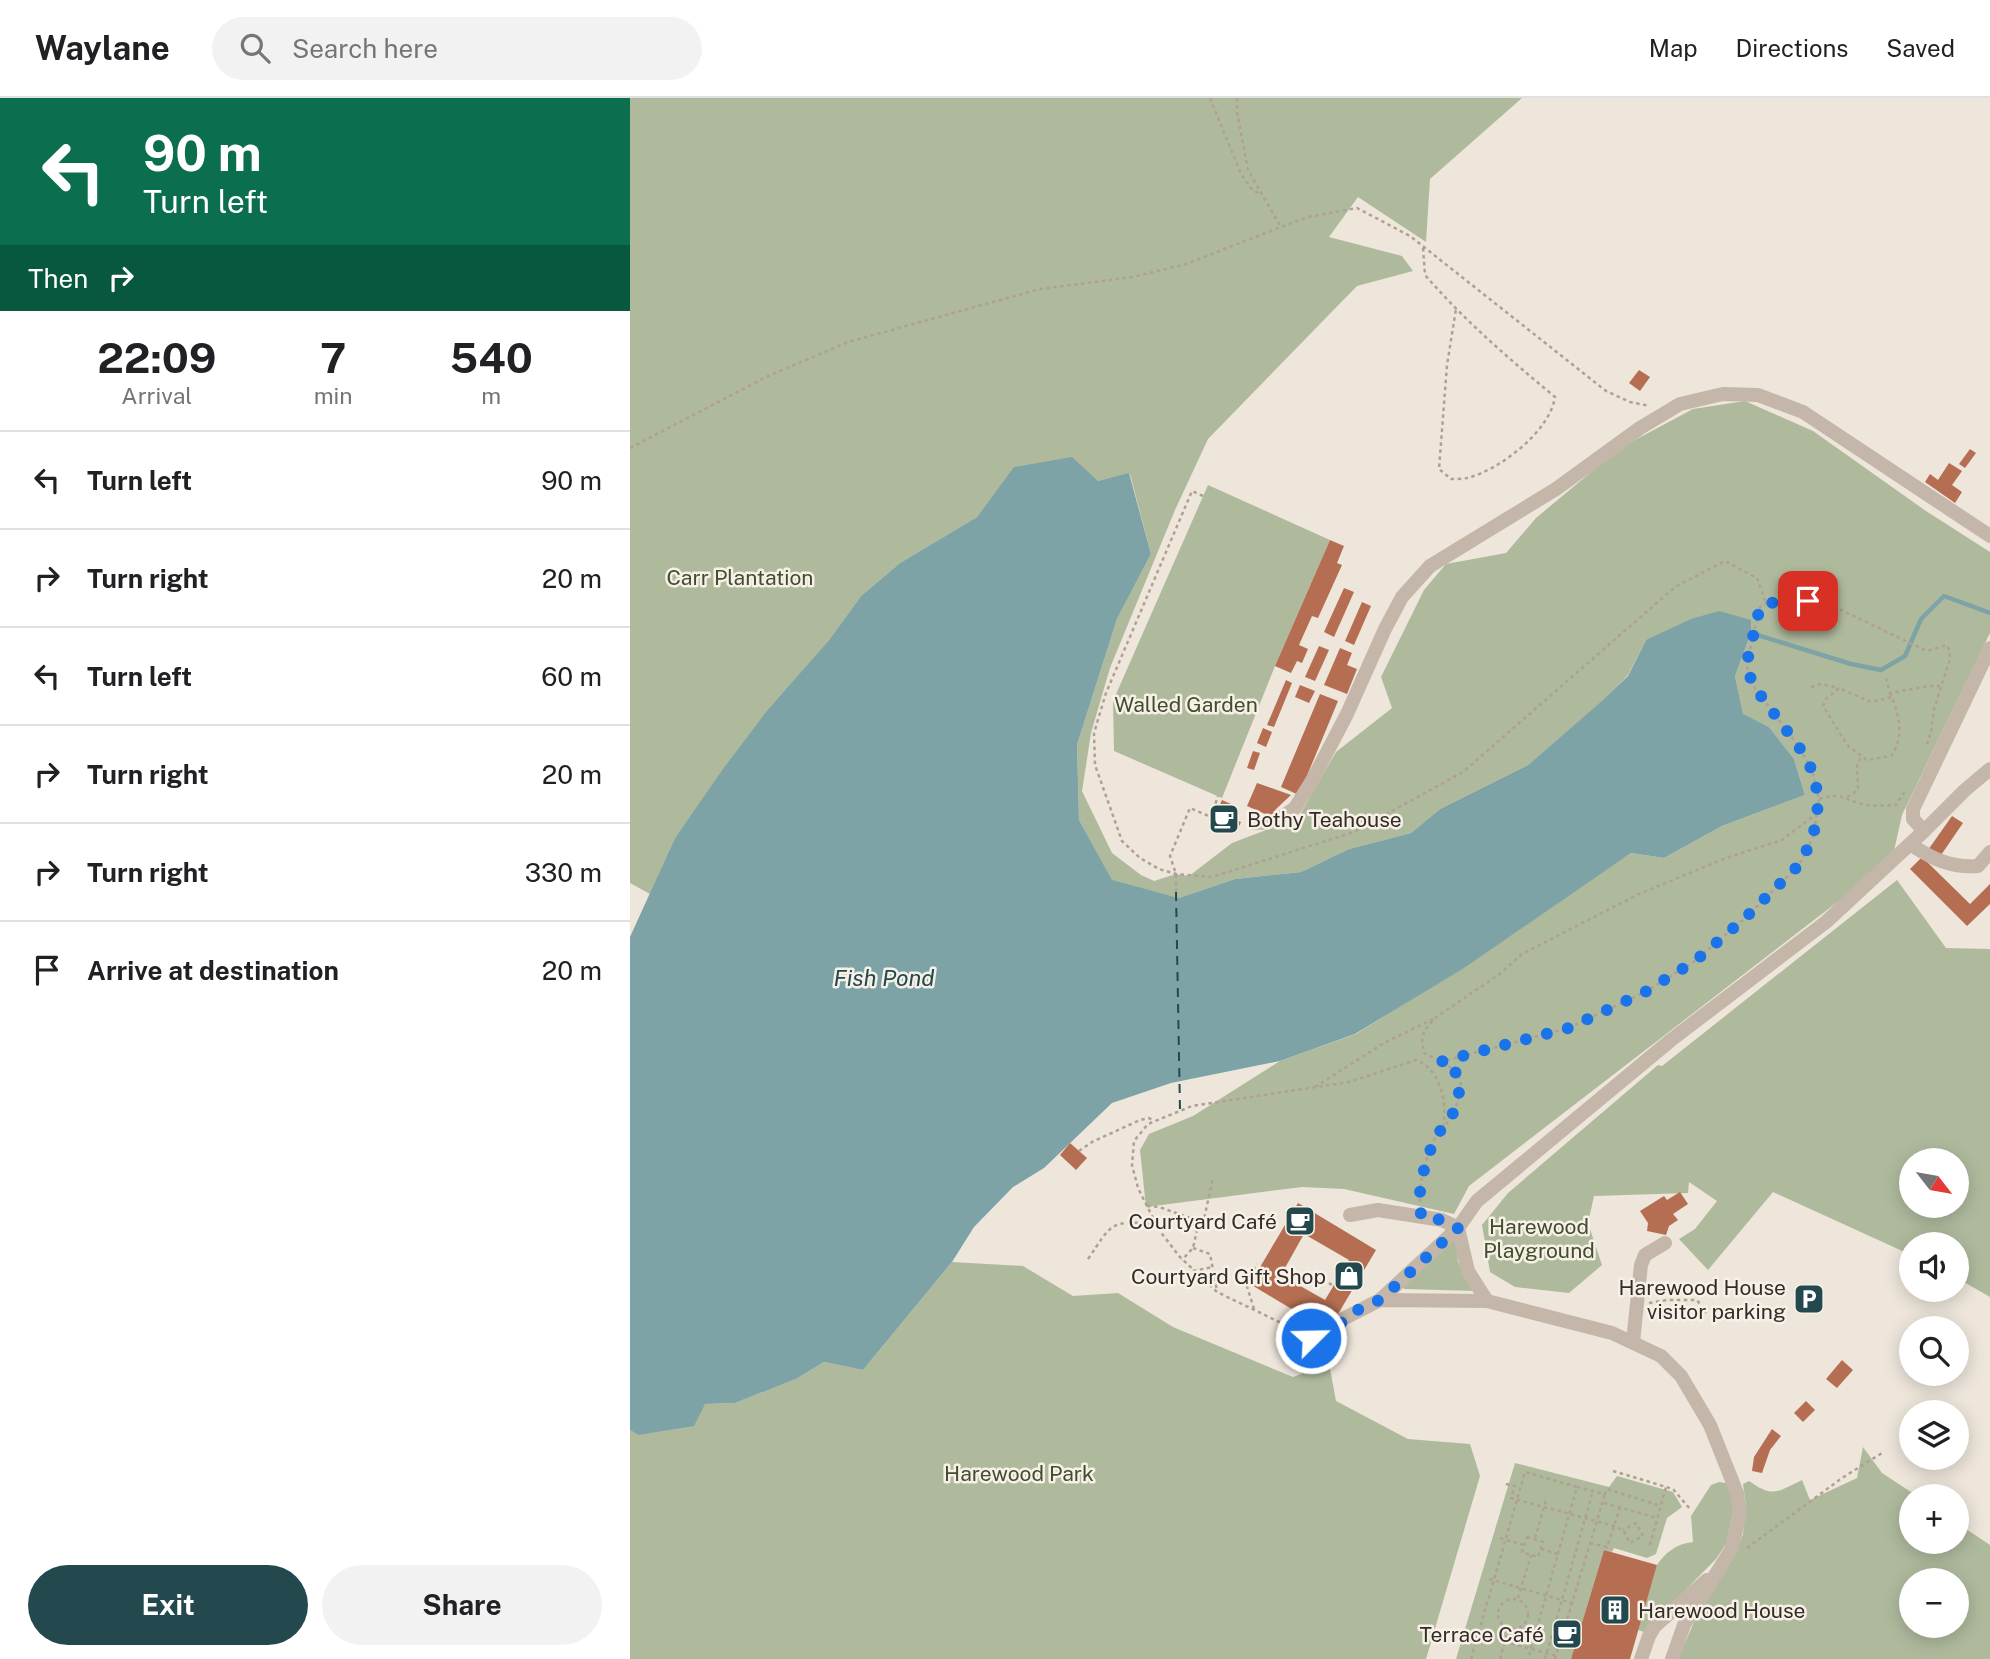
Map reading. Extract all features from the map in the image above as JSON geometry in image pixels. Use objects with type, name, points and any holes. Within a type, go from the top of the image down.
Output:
[{"type":"lane","points":[[1254,823],[1275,822],[1295,808],[1347,714],[1402,597],[1430,566],[1556,489],[1640,428],[1680,404],[1723,394],[1758,395],[1803,412],[1990,536]]},
{"type":"lane","points":[[1924,831],[1913,819],[1913,808],[1990,648]]},
{"type":"lane","points":[[1380,1300],[1458,1228],[1477,1202],[1671,1040],[1826,922],[1990,769]]},
{"type":"lane","points":[[1910,844],[1947,864],[1965,867],[1978,866],[1990,852]]},
{"type":"lane","points":[[1350,1214],[1378,1210],[1442,1220],[1458,1228]]},
{"type":"lane","points":[[1458,1228],[1468,1271],[1487,1301]]},
{"type":"lane","points":[[1633,1342],[1641,1265],[1645,1255],[1665,1243]]},
{"type":"lane","points":[[1339,1321],[1380,1300],[1487,1301],[1633,1342],[1661,1356],[1681,1376],[1710,1425],[1737,1493],[1740,1514],[1731,1550],[1684,1625],[1672,1659]]},
{"type":"lane","points":[[1642,1659],[1655,1626],[1721,1567]]},
{"type":"path","points":[[1210,98],[1241,174],[1253,191],[1262,194]]},
{"type":"path","points":[[1237,98],[1237,112],[1248,170],[1281,227]]},
{"type":"path","points":[[630,447],[766,377],[848,342],[1040,289],[1133,276],[1186,264],[1308,217],[1357,208],[1409,236],[1606,391],[1629,402],[1658,408],[1680,404]]},
{"type":"path","points":[[1423,248],[1422,268],[1425,275],[1456,309],[1472,327],[1555,397],[1553,410],[1537,432],[1514,453],[1468,478],[1451,479],[1439,469],[1447,365],[1456,309]]},
{"type":"path","points":[[1203,496],[1192,491],[1116,669],[1094,733],[1095,765],[1122,841],[1140,858],[1158,869],[1176,874],[1212,877],[1354,831],[1463,772],[1675,587],[1725,561],[1757,578],[1766,603]]},
{"type":"path","points":[[1440,1062],[1569,1028],[1645,992],[1695,961],[1744,919],[1799,865],[1813,838],[1819,799],[1812,770],[1799,747],[1755,688],[1747,662],[1758,611],[1766,603],[1808,601],[1822,607],[1841,610],[1927,651],[1946,645],[1950,659],[1940,686],[1924,753]]},
{"type":"path","points":[[1839,688],[1826,699],[1823,706],[1848,746],[1867,760],[1891,756],[1899,745],[1900,727],[1886,678]]},
{"type":"path","points":[[1811,687],[1821,684],[1839,688],[1871,702],[1929,686],[1940,686]]},
{"type":"path","points":[[1847,797],[1858,789],[1857,764],[1862,756]]},
{"type":"path","points":[[1819,799],[1832,795],[1847,797],[1869,806],[1896,805],[1909,784]]},
{"type":"path","points":[[1176,892],[1176,874],[1170,856],[1190,808],[1210,817],[1218,796]]},
{"type":"path","points":[[1312,1089],[1384,1043],[1435,1018],[1501,974],[1522,954],[1639,894],[1726,858],[1782,839],[1815,815]]},
{"type":"path","points":[[1421,1217],[1420,1190],[1426,1160],[1437,1135],[1452,1116],[1460,1080],[1454,1070],[1424,1053],[1424,1031],[1435,1018]]},
{"type":"path","points":[[1425,1065],[1435,1059]]},
{"type":"path","points":[[1339,1321],[1325,1345],[1217,1292],[1193,1271],[1156,1224],[1138,1188],[1132,1165],[1134,1141],[1148,1124],[1192,1106],[1349,1082],[1416,1060],[1425,1065],[1443,1094],[1446,1114],[1443,1127]]},
{"type":"path","points":[[1079,1151],[1140,1119],[1149,1118],[1154,1121]]},
{"type":"path","points":[[1182,1260],[1192,1248],[1200,1223],[1204,1219],[1213,1178]]},
{"type":"path","points":[[1147,1206],[1200,1223]]},
{"type":"path","points":[[1088,1259],[1115,1224],[1123,1221],[1156,1224]]},
{"type":"path","points":[[1192,1248],[1210,1254],[1217,1292]]},
{"type":"path","points":[[1255,1310],[1246,1283],[1257,1264]]},
{"type":"path","points":[[1193,1271],[1213,1267]]},
{"type":"path","points":[[1329,1283],[1334,1286]]},
{"type":"path","points":[[1636,1307],[1667,1300],[1697,1300],[1706,1313]]},
{"type":"path","points":[[1721,1567],[1842,1478],[1882,1453]]},
{"type":"path","points":[[1613,1471],[1673,1489],[1690,1508]]},
{"type":"path","points":[[1471,1659],[1525,1472],[1605,1494]]},
{"type":"path","points":[[1506,1484],[1514,1486],[1511,1498],[1623,1530],[1630,1543],[1643,1536],[1652,1537]]},
{"type":"path","points":[[1528,1659],[1577,1487]]},
{"type":"path","points":[[1650,1545],[1666,1487]]},
{"type":"path","points":[[1471,1632],[1547,1653],[1556,1658],[1607,1489],[1661,1506]]},
{"type":"path","points":[[1545,1659],[1593,1491]]},
{"type":"path","points":[[1534,1539],[1546,1500]]},
{"type":"path","points":[[1602,1502],[1657,1518]]},
{"type":"path","points":[[1590,1543],[1607,1548],[1620,1507]]},
{"type":"path","points":[[1639,1513],[1636,1523],[1643,1536]]},
{"type":"path","points":[[1623,1530],[1636,1523]]},
{"type":"path","points":[[1527,1537],[1543,1542],[1538,1557],[1522,1552],[1524,1545],[1527,1537]]},
{"type":"path","points":[[1500,1538],[1524,1545]]},
{"type":"path","points":[[1540,1549],[1558,1554]]},
{"type":"path","points":[[1517,1599],[1531,1555]]},
{"type":"path","points":[[1489,1578],[1572,1603]]},
{"type":"path","points":[[1517,1599],[1527,1605],[1527,1619],[1520,1629],[1508,1630],[1498,1622],[1498,1610],[1504,1601],[1517,1599]]},
{"type":"path","points":[[1527,1619],[1538,1622]]},
{"type":"path","points":[[1500,1659],[1508,1630]]},
{"type":"green space","name":"Carr Plantation","points":[[630,98],[1522,98],[1430,179],[1426,242],[1358,197],[1329,237],[1402,256],[1413,271],[1357,286],[1208,439],[1175,510],[1110,668],[1091,733],[1082,791],[1112,853],[1141,875],[1154,881],[1176,874],[1189,876],[1232,843],[1298,818],[1336,752],[1392,708],[1381,677],[1424,590],[1446,564],[1506,553],[1536,518],[1620,448],[1693,409],[1745,401],[1813,431],[1926,511],[1990,552],[1990,633],[1902,815],[1892,860],[1469,1186],[1454,1214],[1344,1189],[1302,1187],[1146,1207],[1140,1150],[1149,1134],[1193,1116],[1280,1061],[1356,1034],[1631,853],[1664,858],[1722,826],[1805,795],[1794,759],[1769,727],[1743,715],[1735,676],[1751,633],[1646,640],[1628,675],[1603,701],[1528,765],[1440,809],[1411,833],[1349,849],[1301,872],[1235,879],[1179,898],[1112,881],[1079,820],[1077,745],[1117,619],[1151,554],[1130,474],[1098,481],[1015,467],[977,517],[900,563],[861,596],[829,640],[767,712],[675,838],[650,894],[630,883]]},
{"type":"green space","name":"Walled Garden","points":[[1208,485],[1330,540],[1222,798],[1114,751],[1113,701]]},
{"type":"green space","name":"Harewood Playground","points":[[1897,880],[1946,948],[1990,949],[1990,1297],[1969,1285],[1969,1232],[1899,1232],[1899,1250],[1773,1192],[1708,1270],[1679,1239],[1695,1229],[1717,1201],[1689,1182],[1688,1193],[1594,1196],[1588,1223],[1602,1265],[1569,1293],[1515,1287],[1490,1272],[1482,1225],[1508,1193],[1658,1065],[1662,1066]]},
{"type":"green space","points":[[1451,1240],[1456,1240],[1458,1262],[1475,1291],[1404,1289],[1403,1284]]},
{"type":"green space","name":"Harewood Park","points":[[952,1262],[1023,1266],[1073,1296],[1118,1293],[1173,1327],[1293,1377],[1329,1363],[1336,1401],[1408,1439],[1470,1444],[1480,1476],[1426,1659],[630,1659],[630,1430],[638,1435],[705,1404],[735,1403],[796,1379],[824,1362],[863,1370]]},
{"type":"green space","points":[[1863,1447],[1882,1473],[1899,1484],[1899,1554],[1969,1554],[1969,1531],[1990,1545],[1990,1659],[1678,1659],[1705,1597],[1732,1561],[1743,1534],[1746,1506],[1743,1484],[1749,1481],[1764,1490],[1775,1491],[1802,1480],[1810,1500],[1857,1478]]},
{"type":"green space","points":[[1515,1463],[1609,1487],[1617,1476],[1673,1492],[1682,1507],[1667,1518],[1656,1554],[1647,1558],[1614,1548],[1612,1552],[1604,1550],[1571,1659],[1456,1659]]},
{"type":"green space","points":[[1726,1483],[1731,1491],[1733,1513],[1726,1544],[1716,1559],[1644,1632],[1638,1630],[1657,1565],[1672,1549],[1693,1542],[1691,1516],[1711,1485]]},
{"type":"water","name":"Fish Pond","points":[[1072,457],[1098,481],[1129,473],[1151,554],[1117,619],[1077,745],[1079,820],[1112,880],[1179,898],[1235,879],[1301,872],[1349,849],[1411,833],[1440,809],[1528,765],[1628,676],[1646,640],[1691,619],[1719,611],[1751,620],[1751,633],[1735,676],[1743,714],[1769,727],[1794,759],[1805,795],[1722,826],[1664,858],[1631,853],[1464,968],[1355,1034],[1280,1061],[1171,1083],[1112,1103],[1044,1168],[1013,1187],[974,1227],[952,1262],[863,1370],[824,1362],[796,1379],[735,1403],[705,1404],[694,1426],[638,1435],[630,1430],[630,937],[675,838],[766,712],[829,640],[861,596],[900,563],[977,517],[1014,467]]},
{"type":"building","points":[[1639,370],[1650,377],[1640,391],[1629,383]]},
{"type":"building","points":[[1970,449],[1976,453],[1965,468],[1959,464]]},
{"type":"building","points":[[1949,463],[1962,471],[1952,485],[1962,492],[1955,503],[1925,482],[1930,474],[1938,480]]},
{"type":"building","points":[[1330,540],[1344,546],[1337,563],[1342,565],[1318,618],[1312,616],[1299,645],[1308,649],[1302,663],[1297,661],[1291,673],[1275,666]]},
{"type":"building","points":[[1344,588],[1354,592],[1334,637],[1324,632]]},
{"type":"building","points":[[1362,602],[1371,606],[1354,645],[1345,641]]},
{"type":"building","points":[[1319,646],[1329,650],[1315,681],[1305,677]]},
{"type":"building","points":[[1340,648],[1352,653],[1347,665],[1357,669],[1347,694],[1324,685]]},
{"type":"building","points":[[1286,680],[1292,683],[1274,727],[1267,725]]},
{"type":"building","points":[[1300,685],[1315,691],[1309,703],[1295,697]]},
{"type":"building","points":[[1320,694],[1338,701],[1299,795],[1281,787]]},
{"type":"building","points":[[1263,728],[1272,732],[1266,747],[1257,743]]},
{"type":"building","points":[[1253,751],[1260,753],[1254,770],[1247,768]]},
{"type":"building","points":[[1257,783],[1291,795],[1276,809],[1272,817],[1247,806]]},
{"type":"building","name":"Bothy Teahouse","points":[[1222,800],[1231,804],[1226,816],[1241,822],[1236,833],[1212,822]]},
{"type":"building","points":[[1952,816],[1963,823],[1939,858],[1928,850]]},
{"type":"building","points":[[1922,857],[1970,904],[1990,884],[1990,904],[1967,926],[1910,869]]},
{"type":"building","points":[[1070,1143],[1087,1158],[1076,1170],[1060,1155]]},
{"type":"building","points":[[1680,1192],[1688,1204],[1673,1214],[1678,1220],[1669,1226],[1666,1235],[1647,1231],[1648,1223],[1640,1211],[1664,1196],[1667,1200]]},
{"type":"building","points":[[1298,1203],[1376,1250],[1328,1331],[1250,1284]],"holes":[[[1304,1234],[1349,1260],[1325,1300],[1281,1275]]]},
{"type":"building","points":[[1842,1360],[1853,1370],[1837,1388],[1826,1379]]},
{"type":"building","points":[[1806,1401],[1815,1410],[1803,1422],[1794,1413]]},
{"type":"building","points":[[1772,1429],[1781,1436],[1770,1450],[1762,1473],[1752,1471],[1754,1457]]},
{"type":"building","name":"Harewood House","points":[[1604,1550],[1657,1565],[1630,1659],[1571,1659]]},
{"type":"waterway","points":[[1751,633],[1851,664],[1881,670],[1905,656],[1921,619],[1944,596],[1990,613]]},
{"type":"ferry route","points":[[1176,892],[1180,1110]]},
{"type":"place","name":"Bothy Teahouse","points":[[1224,819]]},
{"type":"place","name":"Courtyard Café","points":[[1300,1221]]},
{"type":"place","name":"Courtyard Gift Shop","points":[[1349,1276]]},
{"type":"place","name":"Harewood House visitor parking","points":[[1809,1299]]},
{"type":"place","name":"Harewood House","points":[[1615,1610]]},
{"type":"place","name":"Terrace Café","points":[[1567,1634]]},
{"type":"route","points":[[1311,1338],[1325,1345],[1339,1321],[1380,1300],[1458,1228],[1442,1220],[1421,1217],[1420,1190],[1426,1160],[1437,1135],[1452,1116],[1460,1089],[1460,1080],[1454,1070],[1440,1062],[1569,1028],[1645,992],[1695,961],[1744,919],[1799,865],[1813,838],[1819,799],[1812,770],[1799,747],[1755,688],[1747,662],[1760,607],[1766,603],[1808,601]]}]
